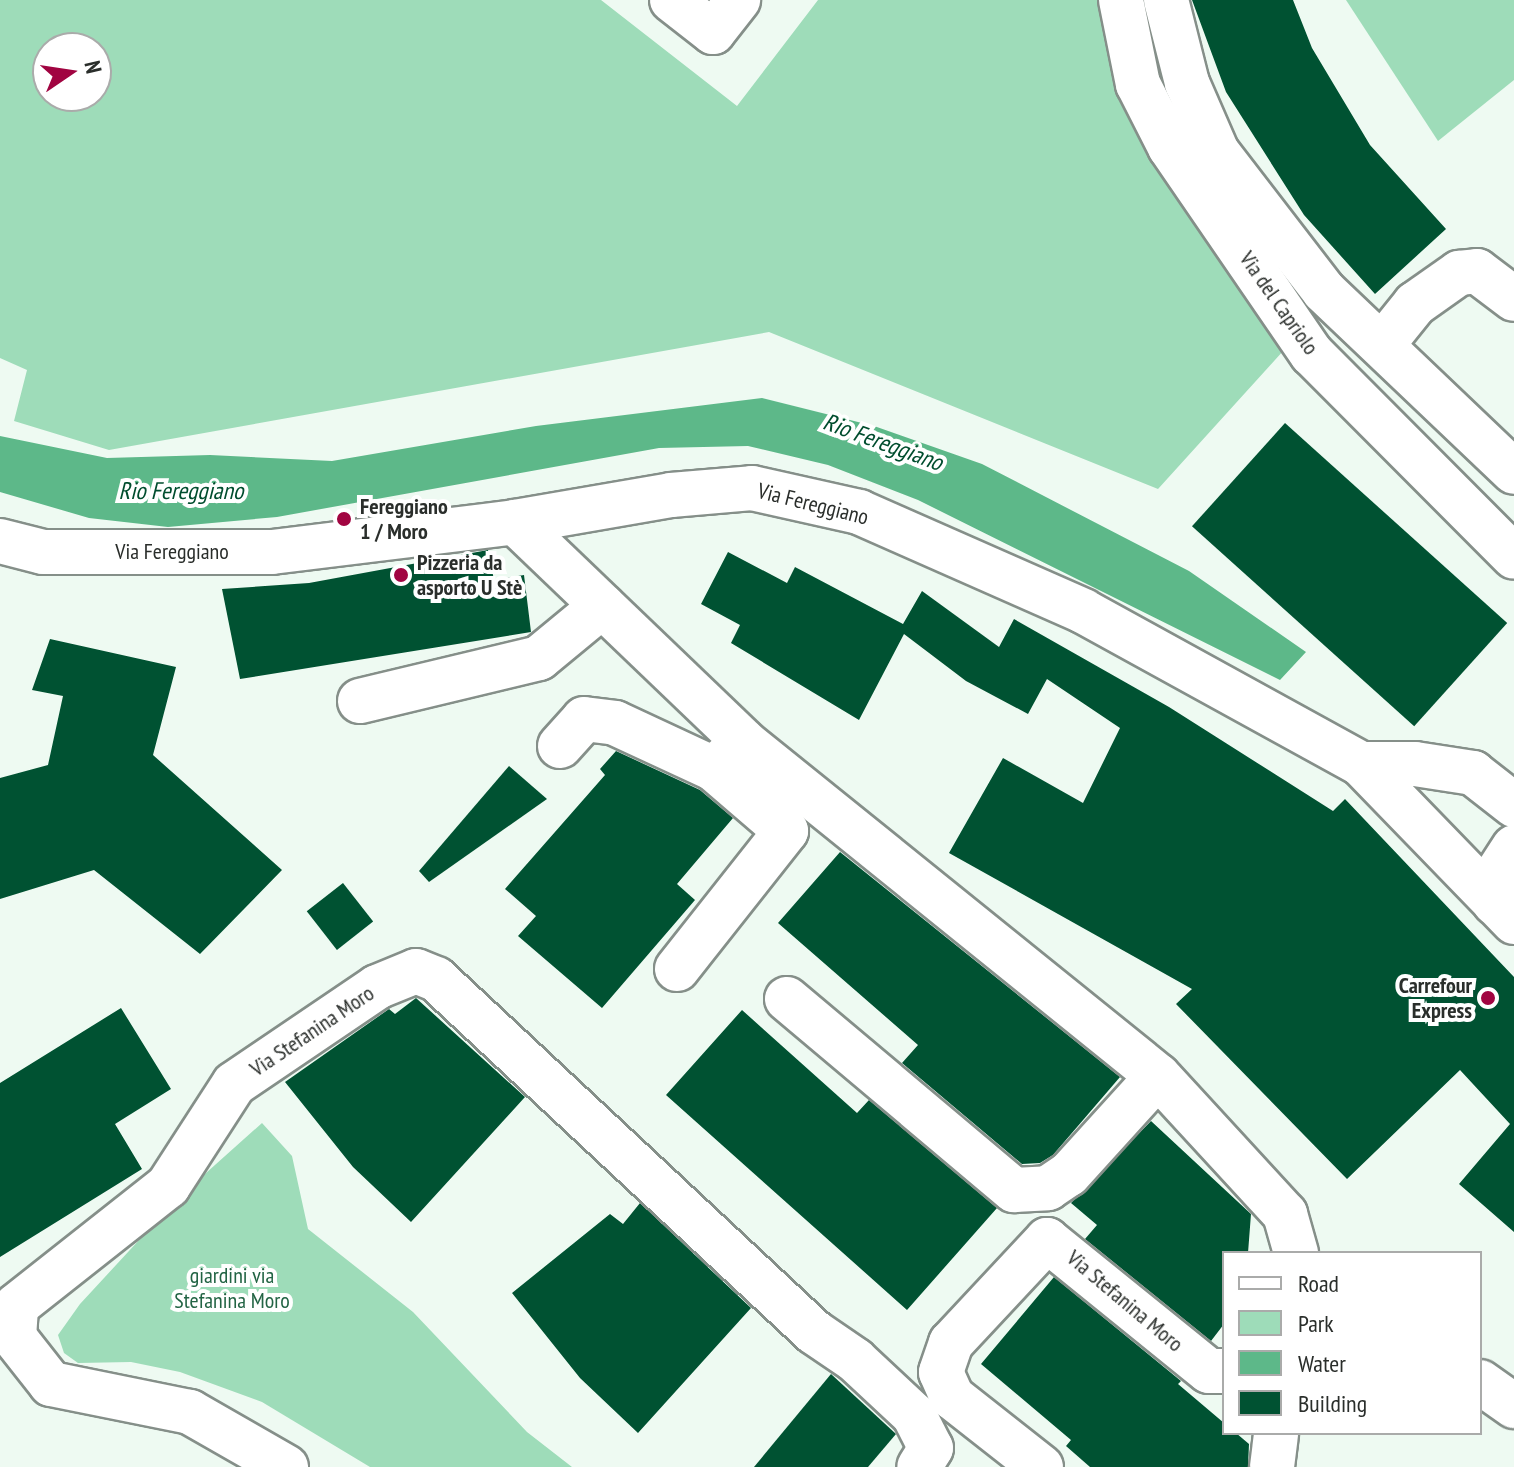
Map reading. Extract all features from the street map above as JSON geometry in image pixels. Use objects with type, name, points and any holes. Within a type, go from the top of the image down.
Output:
[{"type":"street","points":[[672,0],[725,16]]},
{"type":"street","name":"Via del Capriolo","points":[[1121,0],[1138,84],[1170,147],[1312,354],[1514,557]]},
{"type":"street","name":"Via del Capriolo","points":[[1166,0],[1187,83],[1217,152],[1324,291],[1514,472]]},
{"type":"street","points":[[1382,345],[1388,331],[1415,304],[1459,273],[1477,271],[1514,299]]},
{"type":"street","name":"Via Fereggiano","points":[[0,541],[43,552],[272,552],[515,522],[671,495],[752,488],[859,512],[1083,611],[1361,764],[1415,764],[1473,773],[1514,805]]},
{"type":"street","points":[[515,522],[602,606],[728,755],[786,831],[677,969]]},
{"type":"street","points":[[360,701],[539,658],[602,606]]},
{"type":"street","points":[[560,746],[584,719],[615,723],[728,755],[1158,1076],[1285,1214],[1295,1251]]},
{"type":"street","points":[[1361,764],[1505,912]]},
{"type":"street","points":[[1505,912],[1496,875],[1514,847]]},
{"type":"street","name":"Via Stefanina Moro","points":[[286,1467],[190,1412],[51,1384],[14,1337],[16,1306],[168,1186],[234,1084],[377,987],[416,971],[436,979],[814,1332],[855,1360],[914,1415],[931,1448],[919,1467]]},
{"type":"street","points":[[787,999],[1014,1190],[1048,1188],[1069,1174],[1158,1076]]},
{"type":"street","name":"Via Stefanina Moro","points":[[1041,1467],[952,1397],[941,1372],[951,1343],[1047,1240],[1209,1371],[1222,1371]]},
{"type":"street","points":[[1482,1383],[1514,1406]]},
{"type":"street","points":[[1272,1467],[1276,1435]]},
{"type":"green space","points":[[0,0],[601,0],[737,106],[818,0],[1100,0],[1132,125],[1284,350],[1158,489],[769,332],[109,450],[14,421],[27,370],[0,358]]},
{"type":"green space","points":[[1346,0],[1514,0],[1514,80],[1438,141]]},
{"type":"green space","name":"giardini via Stefanina Moro","points":[[262,1123],[292,1156],[308,1229],[413,1312],[527,1432],[572,1467],[370,1467],[262,1402],[180,1372],[131,1362],[78,1363],[64,1353],[58,1335],[80,1304],[177,1199]]},
{"type":"water","name":"Rio Fereggiano","points":[[762,398],[874,426],[982,464],[1189,571],[1306,652],[1280,680],[918,500],[828,465],[748,446],[659,448],[277,517],[168,527],[89,518],[0,492],[0,436],[107,458],[210,455],[332,461],[536,426]]},
{"type":"building","points":[[1192,0],[1293,0],[1312,48],[1370,145],[1446,229],[1375,294],[1304,215],[1226,92]]},
{"type":"building","points":[[1285,423],[1507,623],[1414,726],[1192,526]]},
{"type":"building","points":[[488,550],[494,580],[524,575],[531,632],[240,679],[222,589],[309,583]]},
{"type":"building","points":[[728,552],[787,583],[795,567],[903,624],[922,591],[999,647],[1014,619],[1169,707],[1333,811],[1345,799],[1514,977],[1514,1232],[1459,1184],[1510,1124],[1460,1070],[1347,1179],[1176,1004],[1192,989],[949,853],[1003,758],[1083,803],[1120,728],[1047,679],[1028,714],[966,681],[904,634],[859,720],[731,643],[740,625],[701,604]]},
{"type":"building","points":[[50,639],[176,667],[153,755],[282,870],[200,954],[94,870],[0,899],[0,778],[48,765],[63,696],[32,690]]},
{"type":"building","points":[[616,751],[700,790],[733,818],[677,884],[695,900],[602,1008],[518,936],[536,916],[505,889],[605,775],[600,769]]},
{"type":"building","points":[[509,766],[547,799],[429,882],[419,871]]},
{"type":"building","points":[[840,852],[1120,1077],[1053,1155],[1040,1163],[1022,1164],[902,1063],[918,1045],[778,923]]},
{"type":"building","points":[[343,883],[373,922],[337,950],[307,911]]},
{"type":"building","points":[[416,998],[525,1097],[411,1222],[353,1167],[285,1082],[389,1009],[395,1014]]},
{"type":"building","points":[[121,1008],[171,1089],[115,1124],[142,1169],[0,1257],[0,1083]]},
{"type":"building","points":[[742,1010],[857,1113],[869,1100],[997,1208],[907,1310],[666,1095]]},
{"type":"building","points":[[1151,1121],[1251,1214],[1248,1251],[1222,1251],[1222,1327],[1211,1341],[1085,1239],[1097,1225],[1071,1203]]},
{"type":"building","points":[[640,1203],[751,1308],[638,1433],[580,1378],[512,1293],[610,1214],[623,1224]]},
{"type":"building","points":[[1054,1277],[1181,1381],[1178,1384],[1222,1421],[1222,1435],[1238,1435],[1249,1444],[1248,1467],[1090,1467],[1066,1446],[1071,1440],[981,1364]]},
{"type":"building","points":[[831,1374],[896,1434],[868,1467],[754,1467]]},
{"type":"place","name":"Fereggiano 1 / Moro","points":[[344,519]]},
{"type":"place","name":"Pizzeria da asporto U Stè","points":[[401,575]]},
{"type":"place","name":"Carrefour Express","points":[[1488,998]]}]
